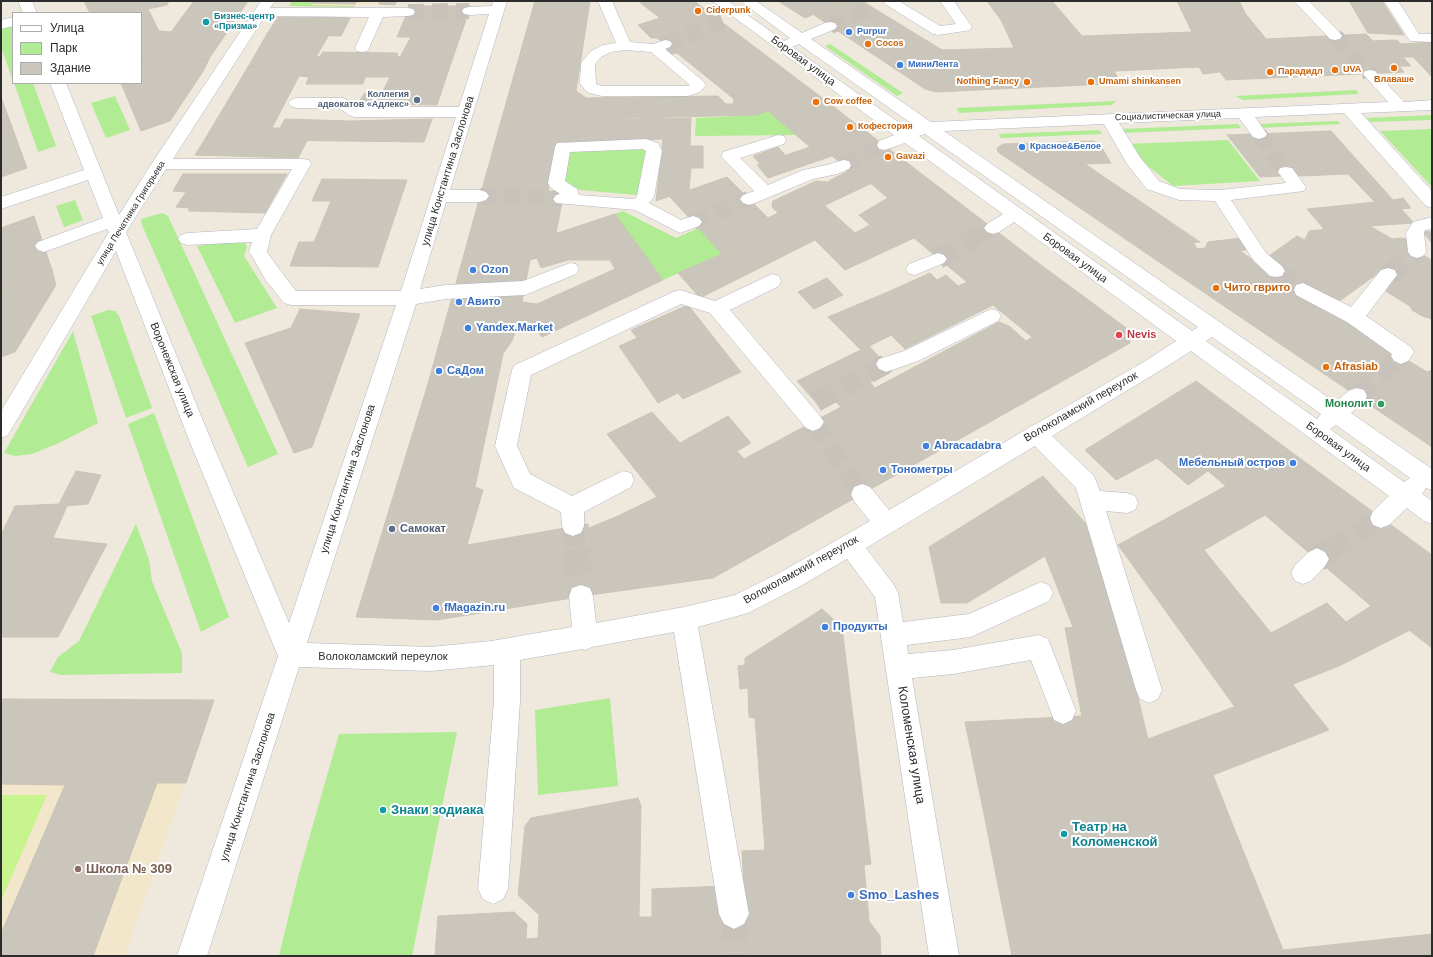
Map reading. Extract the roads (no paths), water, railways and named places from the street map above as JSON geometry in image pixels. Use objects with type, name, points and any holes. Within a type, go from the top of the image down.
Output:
[{"type":"street","points":[[25,1],[30,12]]},
{"type":"street","points":[[605,1],[625,46]]},
{"type":"street","name":"Боровая улица","points":[[719,1],[800,38],[1429,479]]},
{"type":"street","points":[[886,3],[938,31],[965,27],[947,1]]},
{"type":"street","points":[[1302,1],[1335,36]]},
{"type":"street","points":[[1391,1],[1415,38],[1432,38]]},
{"type":"street","points":[[264,6],[378,13],[408,12]]},
{"type":"street","name":"улица Печатника Григорьева","points":[[1,429],[6,412],[115,227],[160,164],[264,6]]},
{"type":"street","points":[[469,11],[499,6]]},
{"type":"street","name":"улица Константина Заслонова","points":[[192,956],[278,698],[290,655],[441,196],[499,6]]},
{"type":"street","name":"Боровая улица","points":[[743,12],[781,46],[1432,514]]},
{"type":"street","points":[[362,48],[378,13]]},
{"type":"street","points":[[1,25],[12,21]]},
{"type":"street","points":[[781,46],[830,26]]},
{"type":"street","points":[[625,46],[660,46],[698,84],[695,89],[688,91],[602,92],[594,90],[590,87],[588,83],[588,63],[596,54],[608,48],[625,46]]},
{"type":"street","points":[[1370,74],[1400,106]]},
{"type":"street","name":"Воронежская улица","points":[[58,84],[202,445],[290,655]]},
{"type":"street","points":[[296,103],[343,103],[354,112],[466,112]]},
{"type":"street","name":"Социалистическая улица","points":[[885,145],[927,127],[1432,105]]},
{"type":"street","points":[[1348,108],[1432,202]]},
{"type":"street","points":[[1244,114],[1259,134]]},
{"type":"street","points":[[1108,118],[1133,160],[1153,185],[1179,194],[1220,196],[1298,187],[1286,172]]},
{"type":"street","points":[[765,192],[730,156],[778,140]]},
{"type":"street","points":[[638,205],[646,197],[654,151],[652,147],[646,144],[563,147],[556,183],[571,193],[566,199],[638,205],[680,227],[693,222]]},
{"type":"street","points":[[160,164],[303,164],[262,235],[258,252],[272,274],[291,298],[408,298],[446,292],[525,288],[570,269]]},
{"type":"street","points":[[749,199],[809,174],[831,170],[843,165]]},
{"type":"street","points":[[1,203],[94,172]]},
{"type":"street","points":[[441,196],[480,196]]},
{"type":"street","points":[[1220,196],[1260,257],[1276,271]]},
{"type":"street","points":[[992,228],[1015,214]]},
{"type":"street","points":[[1416,252],[1415,232],[1419,226],[1432,223]]},
{"type":"street","points":[[44,246],[115,227]]},
{"type":"street","points":[[187,239],[262,235]]},
{"type":"street","points":[[915,269],[938,259]]},
{"type":"street","points":[[1354,317],[1388,274]]},
{"type":"street","points":[[717,308],[772,281]]},
{"type":"street","points":[[1303,290],[1354,317],[1404,352],[1401,356]]},
{"type":"street","points":[[623,480],[572,517],[522,481],[506,446],[522,370],[680,297],[717,308],[810,411]]},
{"type":"street","points":[[886,364],[911,356],[990,316]]},
{"type":"street","name":"Волоколамский переулок","points":[[290,655],[430,659],[507,651],[684,619],[739,605],[789,580],[850,545],[1036,433],[1154,365],[1212,327]]},
{"type":"street","points":[[1316,430],[1357,396]]},
{"type":"street","points":[[1036,433],[1086,483],[1149,690]]},
{"type":"street","points":[[1381,518],[1405,495],[1429,479]]},
{"type":"street","points":[[862,494],[885,523]]},
{"type":"street","points":[[1092,500],[1127,503]]},
{"type":"street","name":"Коломенская улица","points":[[850,545],[886,593],[944,956]]},
{"type":"street","points":[[893,635],[970,625],[1041,593]]},
{"type":"street","points":[[580,596],[585,638]]},
{"type":"street","points":[[684,619],[690,665],[734,914]]},
{"type":"street","points":[[898,667],[953,662],[1039,647],[1063,711]]},
{"type":"street","points":[[493,889],[507,701],[507,651]]},
{"type":"tunnel","points":[[830,26],[873,8]]},
{"type":"tunnel","points":[[408,12],[469,11]]},
{"type":"tunnel","points":[[665,44],[723,22]]},
{"type":"tunnel","points":[[1335,36],[1370,74]]},
{"type":"tunnel","points":[[1259,134],[1286,172]]},
{"type":"tunnel","points":[[843,165],[885,145]]},
{"type":"tunnel","points":[[480,196],[562,199]]},
{"type":"tunnel","points":[[693,222],[749,199]]},
{"type":"tunnel","points":[[975,238],[993,228]]},
{"type":"tunnel","points":[[938,259],[976,237]]},
{"type":"tunnel","points":[[1388,275],[1417,252]]},
{"type":"tunnel","points":[[1276,271],[1303,290]]},
{"type":"tunnel","points":[[1357,396],[1401,356]]},
{"type":"tunnel","points":[[816,402],[886,364]]},
{"type":"tunnel","points":[[813,422],[862,494]]},
{"type":"tunnel","points":[[1331,550],[1381,518]]},
{"type":"tunnel","points":[[573,526],[576,550]]},
{"type":"tunnel","points":[[576,549],[581,596]]},
{"type":"tunnel","points":[[1317,559],[1333,549]]},
{"type":"tunnel","points":[[734,914],[736,956]]},
{"type":"place","name":"Ciderpunk","points":[[698,11]]},
{"type":"place","name":"Бизнес-центр «Призма»","points":[[206,22]]},
{"type":"place","name":"Purpur","points":[[849,32]]},
{"type":"place","name":"Cocos","points":[[868,44]]},
{"type":"place","name":"МиниЛента","points":[[900,65]]},
{"type":"place","name":"Влаваше","points":[[1394,68]]},
{"type":"place","name":"UVA","points":[[1335,70]]},
{"type":"place","name":"Парадидл","points":[[1270,72]]},
{"type":"place","name":"Nothing Fancy","points":[[1027,82]]},
{"type":"place","name":"Umami shinkansen","points":[[1091,82]]},
{"type":"place","name":"Коллегия адвокатов «Адлекс»","points":[[417,100]]},
{"type":"place","name":"Cow coffee","points":[[816,102]]},
{"type":"place","name":"Кофестория","points":[[850,127]]},
{"type":"place","name":"Красное&Белое","points":[[1022,147]]},
{"type":"place","name":"Gavazi","points":[[888,157]]},
{"type":"place","name":"Ozon","points":[[473,270]]},
{"type":"place","name":"Чито гврито","points":[[1216,288]]},
{"type":"place","name":"Авито","points":[[459,302]]},
{"type":"place","name":"Yandex.Market","points":[[468,328]]},
{"type":"place","name":"Nevis","points":[[1119,335]]},
{"type":"place","name":"Afrasiab","points":[[1326,367]]},
{"type":"place","name":"СаДом","points":[[439,371]]},
{"type":"place","name":"Монолит","points":[[1381,404]]},
{"type":"place","name":"Abracadabra","points":[[926,446]]},
{"type":"place","name":"Мебельный остров","points":[[1293,463]]},
{"type":"place","name":"Тонометры","points":[[883,470]]},
{"type":"place","name":"Самокат","points":[[392,529]]},
{"type":"place","name":"fMagazin.ru","points":[[436,608]]},
{"type":"place","name":"Продукты","points":[[825,627]]},
{"type":"place","name":"Знаки зодиака","points":[[383,810]]},
{"type":"place","name":"Театр на Коломенской","points":[[1064,834]]},
{"type":"place","name":"Школа № 309","points":[[78,869]]},
{"type":"place","name":"Smo_Lashes","points":[[851,895]]}]
